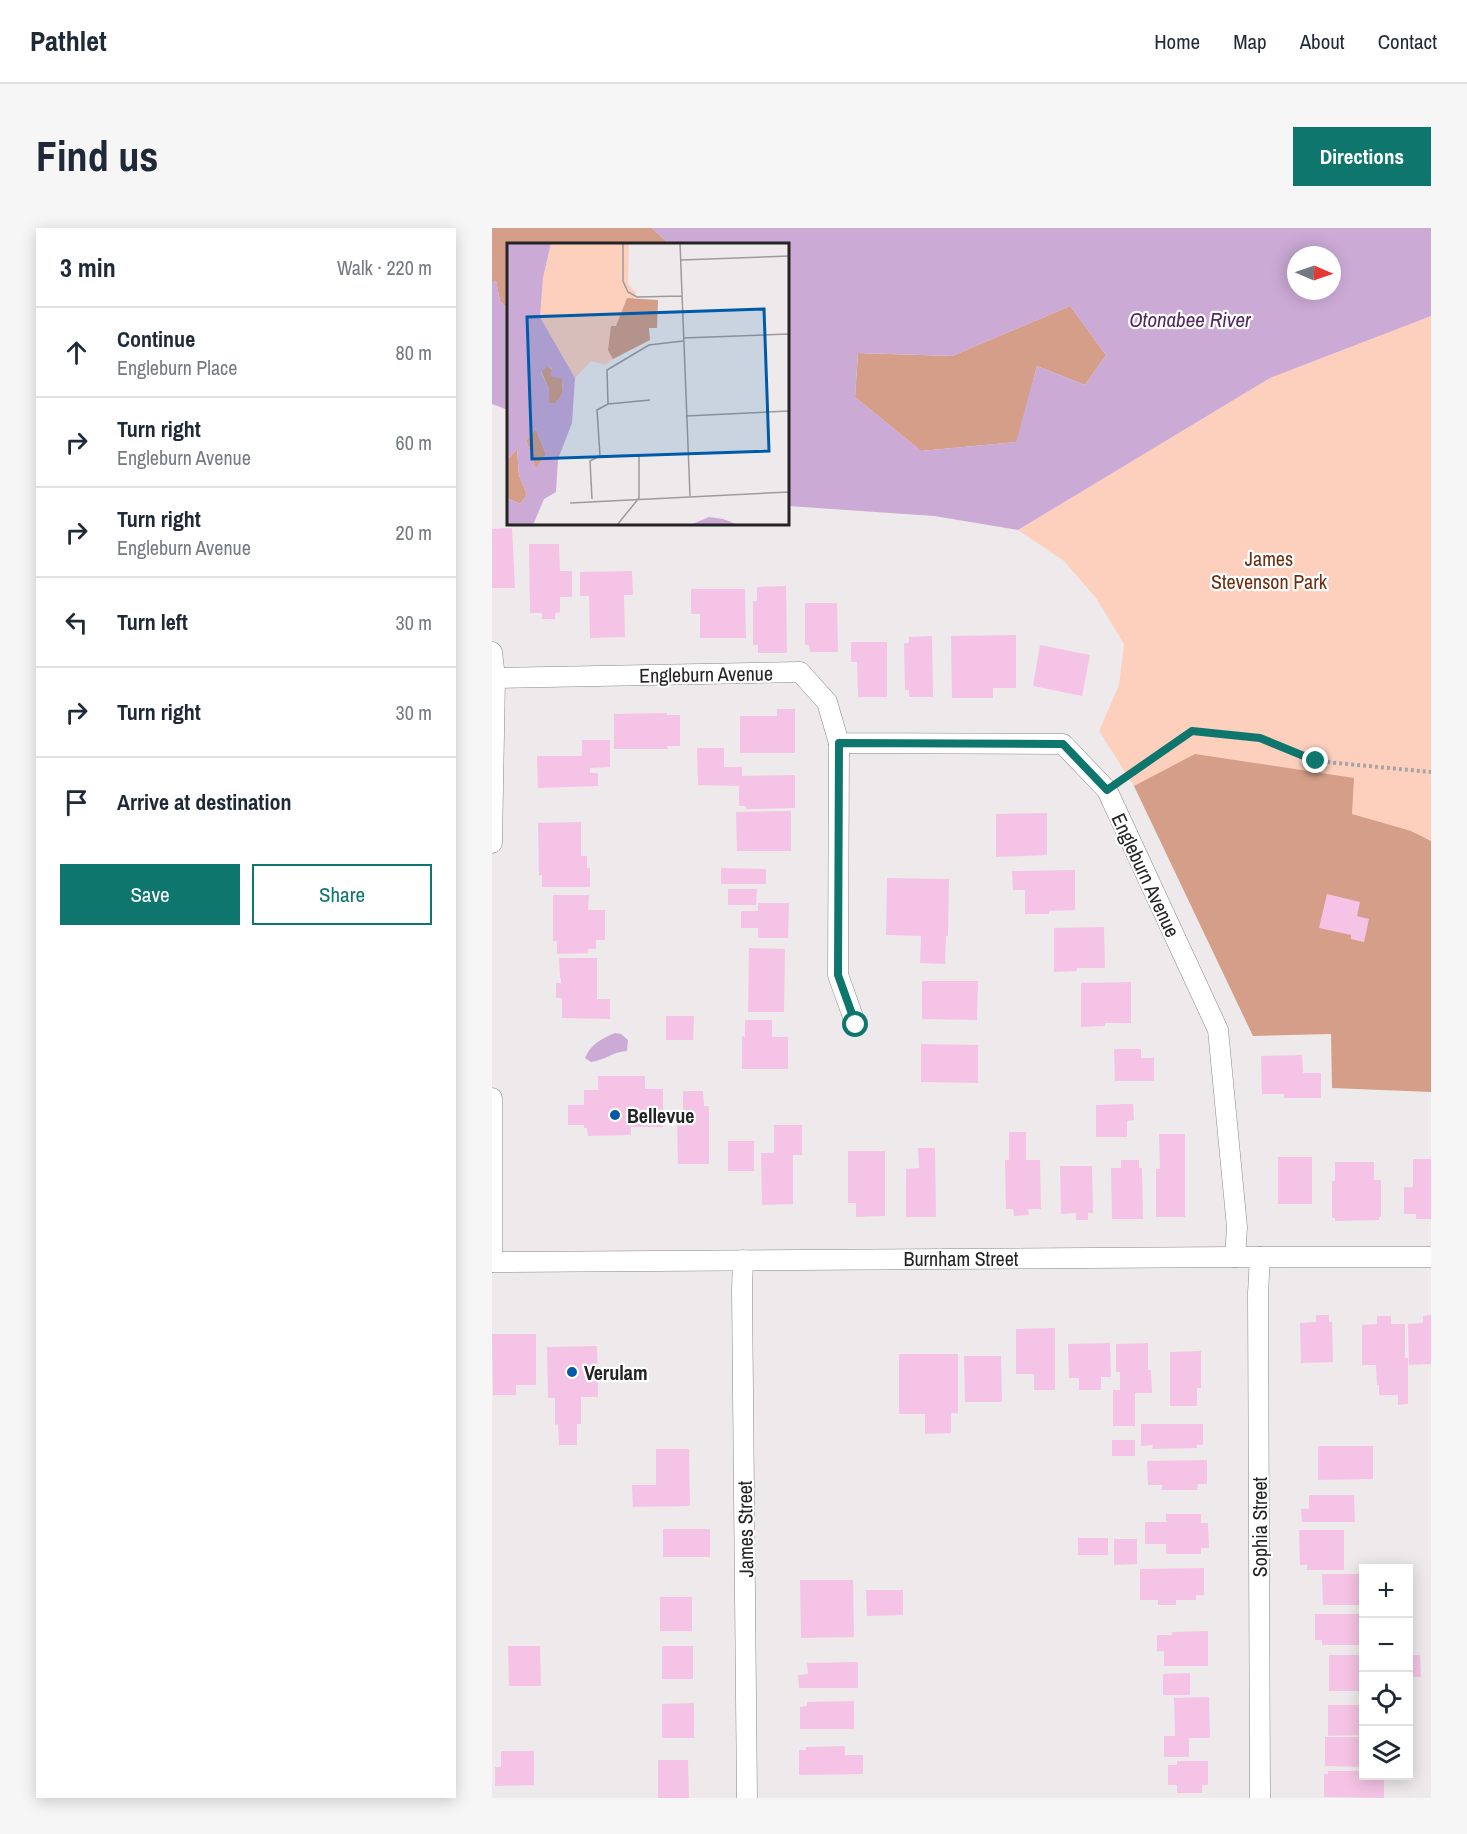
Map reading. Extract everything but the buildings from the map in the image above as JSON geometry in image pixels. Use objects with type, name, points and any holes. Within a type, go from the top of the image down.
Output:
[{"type":"street","points":[[492,652],[495,678],[492,843]]},
{"type":"street","name":"Engleburn Avenue","points":[[495,678],[800,672],[826,702],[839,743],[1063,744],[1107,790],[1218,1030],[1237,1227],[1235,1257]]},
{"type":"street","points":[[839,743],[838,975],[856,1025]]},
{"type":"street","points":[[492,1098],[492,1262]]},
{"type":"street","name":"Sophia Street","points":[[1260,1257],[1260,1798]]},
{"type":"street","name":"Burnham Street","points":[[492,1262],[1431,1257]]},
{"type":"street","name":"James Street","points":[[743,1260],[747,1798]]},
{"type":"path","points":[[1107,790],[1192,731],[1260,738],[1316,761],[1431,772]]},
{"type":"green space","name":"James Stevenson Park","points":[[1431,316],[1431,911],[1134,786],[1099,731],[1119,685],[1124,644],[1096,598],[1064,561],[1018,530],[1270,378]]},
{"type":"shaded area","points":[[492,228],[652,228],[668,243],[507,243],[507,308],[500,301],[496,281],[492,282]]},
{"type":"shaded area","points":[[1070,306],[1106,355],[1085,385],[1037,366],[1017,442],[921,451],[855,397],[858,353],[952,356]]},
{"type":"shaded area","points":[[1195,754],[1354,778],[1352,814],[1411,831],[1431,841],[1431,1092],[1332,1088],[1331,1034],[1253,1036],[1134,786]]},
{"type":"water","name":"Otonabee River","points":[[652,228],[1431,228],[1431,316],[1270,378],[1018,530],[934,516],[789,506],[789,243],[668,243]],"holes":[[[1070,306],[1106,355],[1085,385],[1037,366],[1016,442],[921,451],[855,397],[858,353],[952,356]]]},
{"type":"water","points":[[496,280],[500,301],[507,308],[507,410],[492,404],[492,282]]},
{"type":"water","points":[[615,1033],[621,1034],[628,1040],[627,1051],[591,1062],[585,1058],[597,1042]]},
{"type":"place","name":"Bellevue","points":[[615,1115]]},
{"type":"place","name":"Verulam","points":[[572,1372]]},
{"type":"route","points":[[856,1025],[838,975],[839,743],[1063,744],[1107,790],[1192,731],[1260,738],[1316,761]]}]
